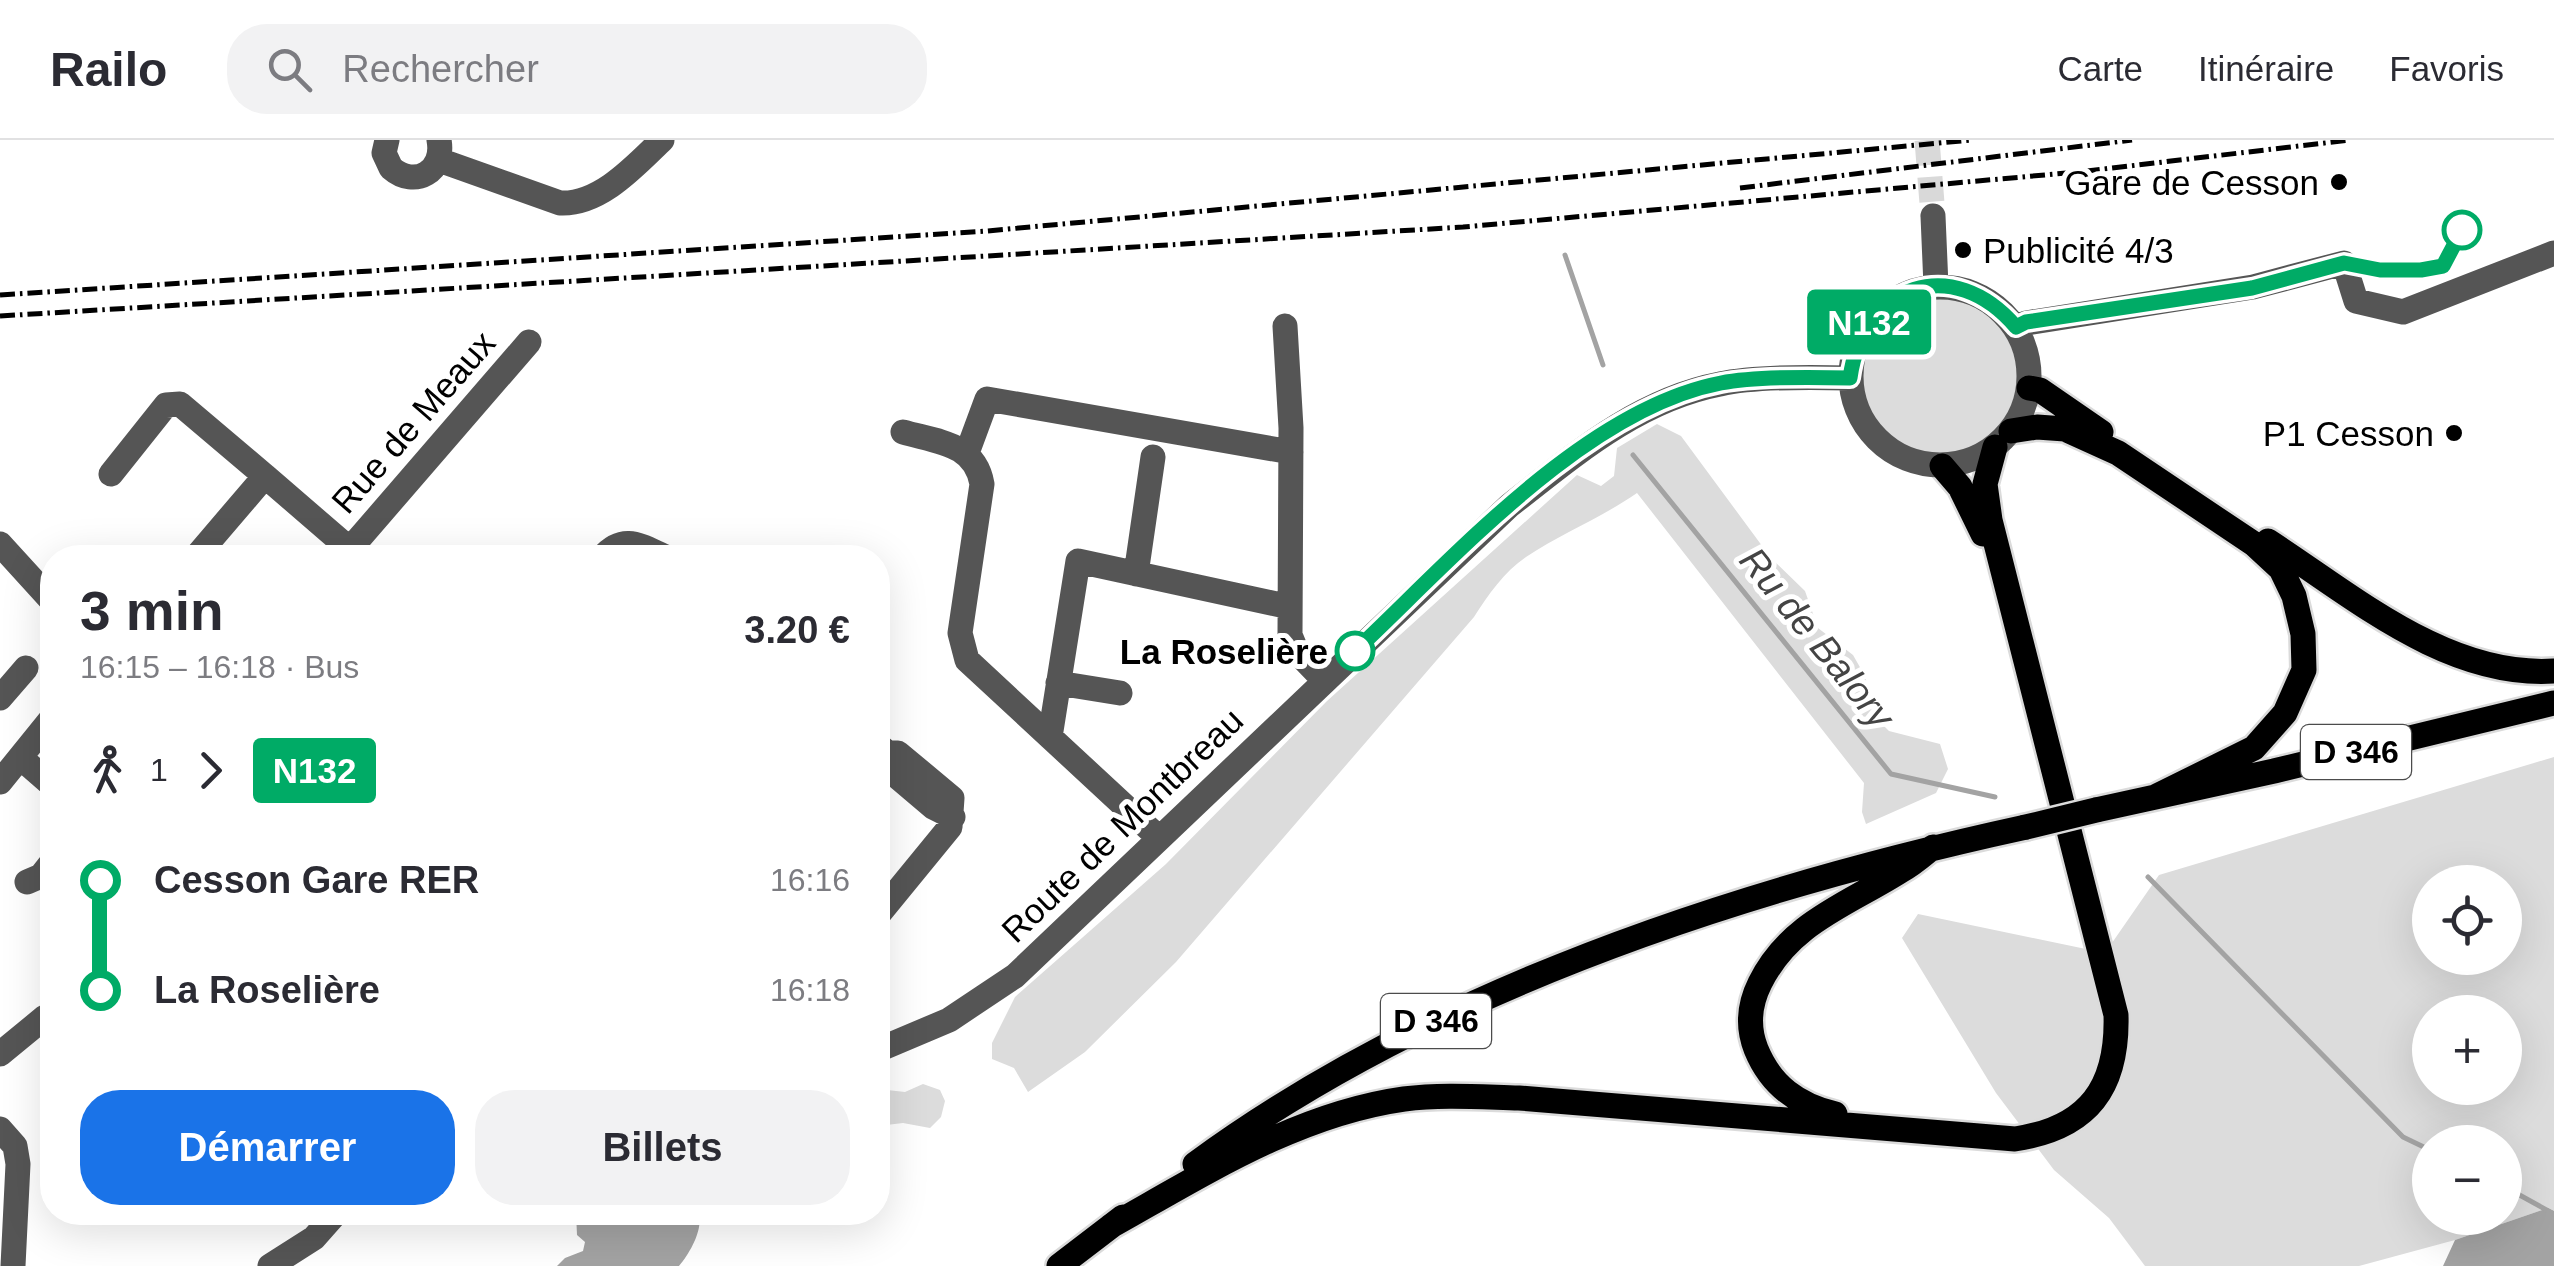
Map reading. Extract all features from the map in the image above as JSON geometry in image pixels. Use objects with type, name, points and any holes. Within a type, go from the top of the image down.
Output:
[{"type":"main road","points":[[2029,388],[2040,390],[2402,628],[2445,651],[2498,666],[2554,670]]},
{"type":"main road","points":[[1111,1226],[1246,1151],[1317,1121],[1406,1099],[1519,1098],[2015,1138],[2058,1129],[2089,1105],[2112,1070],[2116,1015],[1990,520],[1985,484],[2003,439],[2036,427],[2065,429],[2118,453],[2254,544],[2281,570],[2294,596],[2303,634],[2304,670],[2285,713],[2254,748],[2157,796]]},
{"type":"main road","points":[[1933,848],[1903,870],[1824,914],[1784,947],[1766,971],[1752,1002],[1753,1040],[1763,1066],[1781,1089],[1809,1108],[1844,1116],[1993,1128],[2039,1124],[2070,1107],[2090,1086],[2105,1048],[2102,996],[1981,525],[1960,487],[1942,466]]},
{"type":"main road","name":"D 346","points":[[1059,1266],[1231,1138],[1387,1044],[1519,983],[1642,936],[1933,848],[2329,759],[2554,703]]},
{"type":"street","points":[[383,142],[391,168],[405,178],[429,173],[439,150],[560,203],[571,204],[595,195],[662,140]]},
{"type":"street","points":[[1933,216],[1936,286]]},
{"type":"street","points":[[2016,327],[2026,322],[2252,288],[2344,263],[2356,300],[2403,312],[2554,253]]},
{"type":"street","points":[[1936,286],[1959,288],[2000,309],[2016,327],[2030,367],[2029,388],[2023,411],[2003,439],[1970,461],[1942,466],[1914,462],[1889,450],[1868,430],[1855,406],[1850,378],[1854,350],[1866,325],[1885,305],[1909,292],[1936,286]]},
{"type":"street","points":[[1284,326],[1291,452],[1290,635],[1298,652],[1324,680]]},
{"type":"street","name":"Rue de Meaux","points":[[362,545],[529,342]]},
{"type":"street","name":"Route de Montbreau","points":[[890,1045],[949,1020],[1015,976],[1509,506],[1598,437],[1664,401],[1722,383],[1850,378]]},
{"type":"street","points":[[967,452],[987,399],[1291,452]]},
{"type":"street","points":[[111,474],[166,405],[180,404],[346,545]]},
{"type":"street","points":[[902,432],[967,452],[979,465],[982,484],[960,633],[967,660],[1159,838]]},
{"type":"street","points":[[1136,574],[1154,458]]},
{"type":"street","points":[[205,545],[265,476]]},
{"type":"street","points":[[0,542],[40,575]]},
{"type":"street","points":[[0,542],[40,588]]},
{"type":"street","points":[[1050,737],[1078,561],[1290,607]]},
{"type":"street","points":[[0,698],[26,668]]},
{"type":"street","points":[[1058,682],[1120,693]]},
{"type":"street","points":[[0,782],[40,736]]},
{"type":"street","points":[[890,752],[952,798],[953,817],[950,827],[890,901]]},
{"type":"street","points":[[20,758],[40,775]]},
{"type":"street","points":[[27,882],[40,876]]},
{"type":"street","points":[[0,1054],[40,1023]]},
{"type":"street","points":[[0,1129],[14,1146],[18,1164],[13,1266]]},
{"type":"street","points":[[270,1266],[314,1238],[326,1225]]},
{"type":"shaded area","points":[[1939,298],[1969,304],[1994,321],[2011,346],[2017,376],[2011,406],[1994,431],[1969,448],[1939,454],[1909,448],[1884,431],[1867,406],[1861,376],[1867,346],[1884,321],[1909,304]]},
{"type":"shaded area","points":[[1657,424],[1681,436],[1771,558],[1805,591],[1818,628],[1853,655],[1865,676],[1875,717],[1889,731],[1940,744],[1948,769],[1936,793],[1866,824],[1862,812],[1864,783],[1637,493],[1540,548],[1511,570],[1176,962],[1085,1052],[1028,1092],[1014,1068],[992,1059],[992,1043],[1015,997],[1166,864],[1327,701],[1577,475],[1601,486],[1614,476],[1617,448]]},
{"type":"shaded area","points":[[2554,757],[2554,1211],[2548,1208],[2522,1217],[2522,1125],[2412,1125],[2412,1235],[2470,1235],[2359,1266],[2145,1266],[2109,1218],[2054,1170],[1996,1093],[1902,938],[1918,914],[2105,953],[2159,875]]},
{"type":"shaded area","points":[[923,1084],[940,1090],[945,1101],[941,1117],[930,1128],[890,1125],[890,1090],[905,1092]]},
{"type":"shaded area","points":[[2548,1208],[2554,1211],[2554,1266],[2443,1266],[2455,1240],[2470,1235],[2522,1235],[2522,1217]]},
{"type":"shaded area","points":[[577,1225],[699,1225],[695,1241],[679,1266],[557,1266],[583,1251],[585,1242],[577,1235]]},
{"type":"waterway","name":"Ru de Balory","points":[[1565,255],[1603,365]]},
{"type":"waterway","name":"Ru de Balory","points":[[1633,455],[1891,774],[1995,797]]},
{"type":"waterway","name":"Ru de Balory","points":[[2148,877],[2403,1137],[2412,1141]]},
{"type":"waterway","name":"Ru de Balory","points":[[2522,1196],[2554,1214]]},
{"type":"tunnel","points":[[1927,140],[1933,216]]},
{"type":"railway","points":[[0,295],[987,231],[1972,140]]},
{"type":"railway","points":[[1740,188],[2132,140]]},
{"type":"railway","points":[[0,316],[1463,227],[2078,172],[2350,140]]},
{"type":"bus line","name":"N132","points":[[1355,651],[1509,506],[1598,437],[1664,401],[1722,383],[1850,378],[1854,350],[1866,325],[1885,305],[1909,292],[1936,286],[1959,288],[2000,309],[2016,327],[2026,322],[2252,288],[2344,263],[2380,270],[2443,266],[2462,230]]},
{"type":"place","name":"Gare de Cesson","points":[[2339,182]]},
{"type":"place","name":"Publicité 4/3","points":[[1963,250]]},
{"type":"place","name":"P1 Cesson","points":[[2454,433]]},
{"type":"place","name":"La Roselière","points":[[1355,651]]}]
